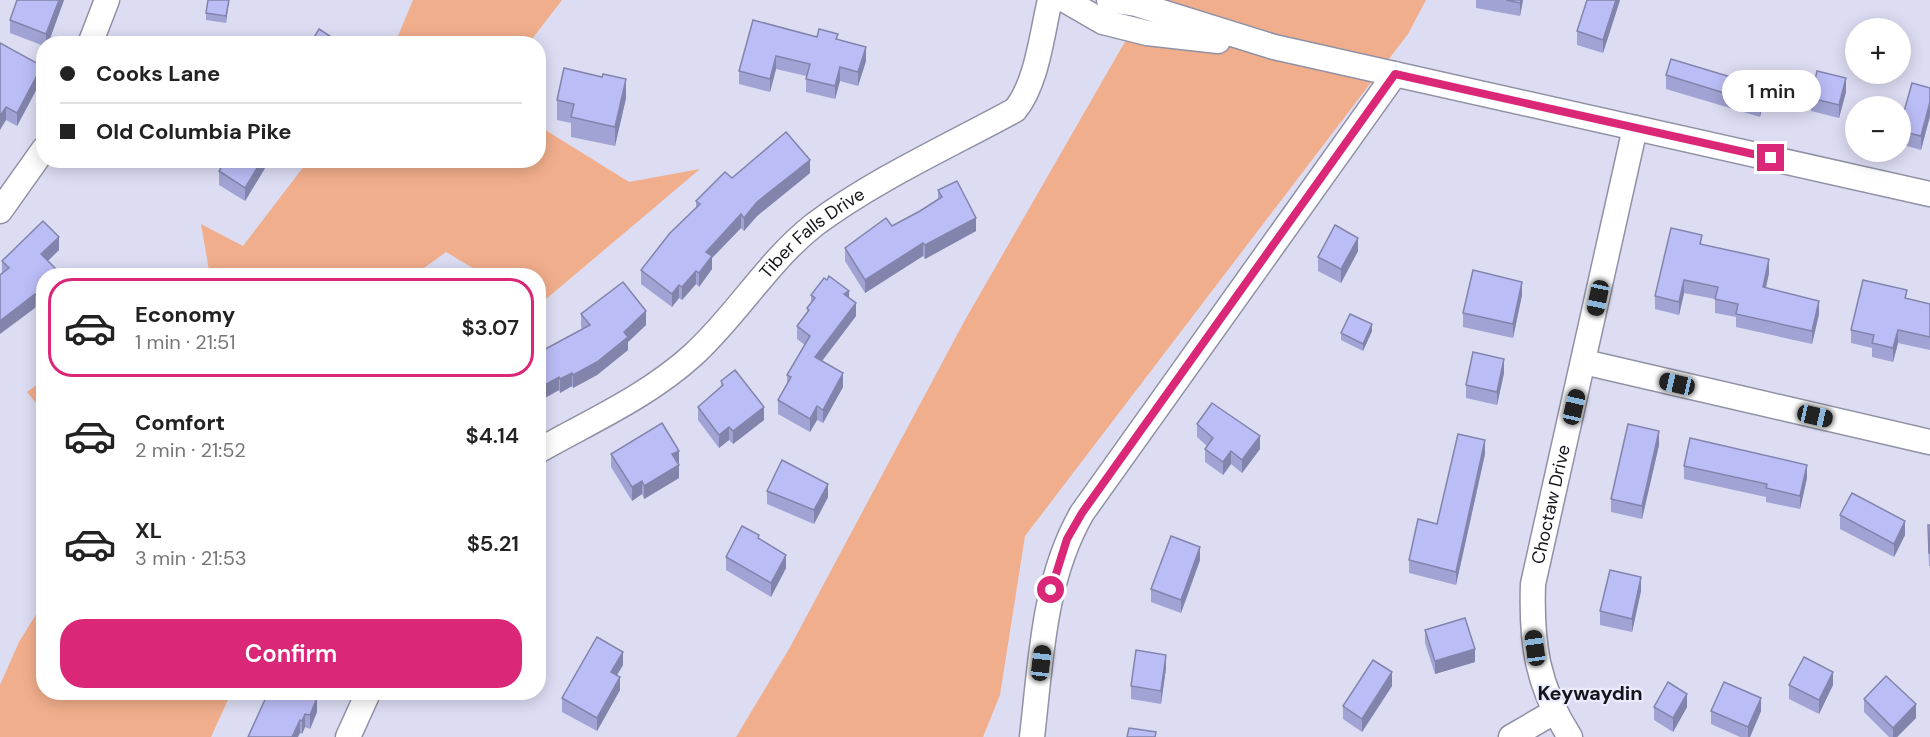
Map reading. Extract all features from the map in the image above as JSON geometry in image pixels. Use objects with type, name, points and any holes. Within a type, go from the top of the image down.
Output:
[{"type":"street","points":[[93,36],[107,0]]},
{"type":"street","name":"Tiber Falls Drive","points":[[546,447],[633,399],[666,377],[723,325],[786,250],[845,203],[1015,110],[1024,99],[1029,85],[1050,0]]},
{"type":"street","points":[[1065,0],[1102,22],[1147,33],[1275,47]]},
{"type":"street","points":[[1109,0],[1136,4],[1275,47],[1930,194]]},
{"type":"street","points":[[1032,737],[1051,590],[1067,539],[1082,513],[1395,74]]},
{"type":"street","name":"Choctaw Drive","points":[[1570,737],[1554,712],[1538,671],[1532,626],[1533,584],[1635,128]]},
{"type":"street","points":[[0,211],[36,160]]},
{"type":"street","points":[[1584,362],[1930,442]]},
{"type":"street","points":[[348,737],[365,700]]},
{"type":"street","points":[[1511,737],[1554,712]]},
{"type":"shaded area","points":[[413,0],[562,0],[534,36],[398,36]]},
{"type":"shaded area","points":[[1149,0],[1426,0],[1408,34],[1025,536],[1000,695],[983,737],[736,737],[789,649],[965,320]]},
{"type":"shaded area","points":[[546,130],[629,182],[700,169],[546,299],[546,268],[473,268],[446,252],[424,268],[209,268],[201,224],[243,246],[303,168],[546,168]]},
{"type":"shaded area","points":[[36,385],[36,403],[27,392]]},
{"type":"shaded area","points":[[36,614],[36,700],[228,700],[211,737],[0,737],[0,685],[19,642]]},
{"type":"building","points":[[17,0],[59,0],[46,34],[10,20]]},
{"type":"building","points":[[208,0],[229,0],[226,16],[206,13]]},
{"type":"building","points":[[1587,0],[1616,0],[1603,40],[1577,31]]},
{"type":"building","points":[[753,20],[817,37],[819,29],[838,34],[836,39],[866,47],[858,72],[840,67],[835,86],[806,79],[810,64],[776,56],[770,79],[739,71]]},
{"type":"building","points":[[319,29],[330,36],[315,36]]},
{"type":"building","points":[[0,43],[36,63],[36,77],[17,113],[6,107],[0,116]]},
{"type":"building","points":[[1671,59],[1764,87],[1760,104],[1666,75]]},
{"type":"building","points":[[564,68],[602,77],[603,74],[626,79],[615,127],[571,117],[574,104],[557,100]]},
{"type":"building","points":[[1817,71],[1845,78],[1839,105],[1811,98]]},
{"type":"building","points":[[1912,83],[1930,88],[1930,102],[1921,136],[1911,134],[1911,96],[1908,96]]},
{"type":"building","points":[[786,132],[810,160],[757,202],[744,218],[741,214],[706,252],[712,256],[699,273],[696,271],[682,287],[679,285],[672,294],[641,270],[670,233],[700,204],[696,201],[725,172],[732,178]]},
{"type":"building","points":[[221,168],[257,168],[245,188],[219,171]]},
{"type":"building","points":[[957,181],[976,218],[925,245],[923,243],[865,280],[845,248],[886,218],[892,226],[920,211],[942,197],[938,190]]},
{"type":"building","points":[[43,221],[59,237],[41,254],[55,268],[36,268],[36,295],[0,321],[0,275],[9,268],[2,261]]},
{"type":"building","points":[[1335,225],[1358,238],[1341,269],[1318,257]]},
{"type":"building","points":[[1671,228],[1702,235],[1700,244],[1769,259],[1763,287],[1819,301],[1812,331],[1736,314],[1738,304],[1715,299],[1718,287],[1684,280],[1679,302],[1655,296]]},
{"type":"building","points":[[1473,270],[1522,282],[1513,324],[1463,313]]},
{"type":"building","points":[[829,276],[849,291],[844,294],[856,303],[815,357],[843,373],[823,410],[817,406],[810,419],[778,400],[791,377],[787,375],[810,336],[797,326],[815,298],[811,295],[824,278],[827,280]]},
{"type":"building","points":[[1863,280],[1907,290],[1905,298],[1930,304],[1930,337],[1898,330],[1893,348],[1872,343],[1874,335],[1851,330]]},
{"type":"building","points":[[623,282],[646,311],[624,332],[628,337],[597,362],[573,375],[572,373],[560,379],[559,377],[546,384],[546,349],[590,325],[581,314]]},
{"type":"building","points":[[1350,314],[1372,324],[1363,344],[1341,333]]},
{"type":"building","points":[[1473,352],[1504,359],[1497,392],[1466,385]]},
{"type":"building","points":[[735,370],[764,407],[733,431],[729,427],[719,435],[698,407],[723,385],[721,381]]},
{"type":"building","points":[[1212,403],[1260,436],[1242,460],[1231,451],[1223,462],[1205,449],[1213,438],[1197,424]]},
{"type":"building","points":[[662,423],[679,451],[672,454],[679,465],[644,486],[642,481],[632,487],[611,454]]},
{"type":"building","points":[[1628,424],[1659,431],[1642,506],[1611,499]]},
{"type":"building","points":[[1458,434],[1485,440],[1456,572],[1409,560],[1418,519],[1437,524]]},
{"type":"building","points":[[1690,438],[1807,465],[1800,496],[1766,488],[1767,484],[1684,466]]},
{"type":"building","points":[[782,460],[828,484],[814,510],[767,491]]},
{"type":"building","points":[[1852,493],[1905,521],[1894,544],[1840,515]]},
{"type":"building","points":[[1928,525],[1930,525],[1930,553],[1929,553]]},
{"type":"building","points":[[742,526],[759,535],[758,538],[786,555],[771,583],[726,557]]},
{"type":"building","points":[[1171,536],[1200,547],[1181,600],[1151,589]]},
{"type":"building","points":[[1610,570],[1641,577],[1632,619],[1600,611]]},
{"type":"building","points":[[1465,618],[1475,649],[1435,661],[1425,630]]},
{"type":"building","points":[[597,637],[623,652],[611,672],[620,677],[597,718],[562,698]]},
{"type":"building","points":[[1136,650],[1166,655],[1161,691],[1131,686]]},
{"type":"building","points":[[1804,657],[1833,672],[1819,700],[1789,685]]},
{"type":"building","points":[[1373,660],[1392,672],[1362,719],[1343,706]]},
{"type":"building","points":[[1886,676],[1916,704],[1893,728],[1864,699]]},
{"type":"building","points":[[1668,682],[1687,694],[1673,718],[1654,707]]},
{"type":"building","points":[[1724,682],[1761,698],[1748,727],[1711,711]]},
{"type":"building","points":[[265,700],[316,700],[310,715],[305,714],[302,721],[300,720],[292,737],[248,737]]},
{"type":"building","points":[[1129,728],[1156,732],[1155,737],[1127,737]]},
{"type":"district","name":"Keywaydin","points":[[1590,693]]},
{"type":"route","points":[[1051,590],[1067,539],[1082,513],[1395,74],[1771,158]]}]
